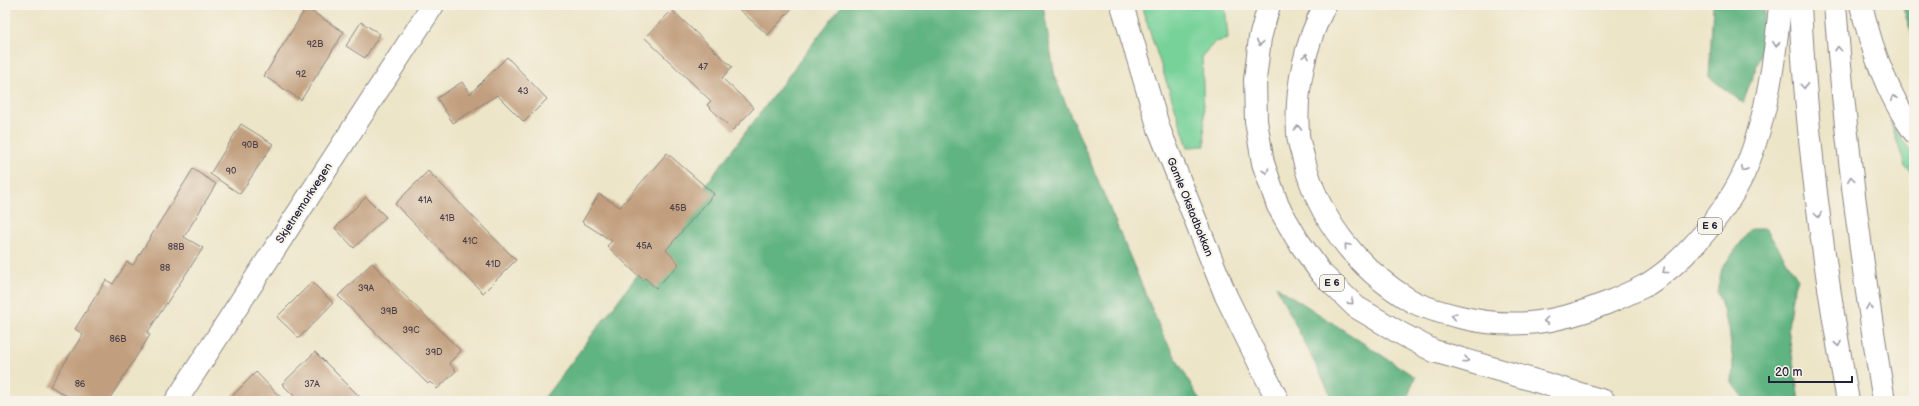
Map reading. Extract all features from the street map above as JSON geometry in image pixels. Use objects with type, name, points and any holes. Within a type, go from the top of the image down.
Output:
[{"type":"main road","name":"Skjetnemarkvegen","points":[[176,401],[432,5]]},
{"type":"main road","name":"Gamle Okstadbakkan","points":[[1122,5],[1159,130],[1226,296],[1278,401]]},
{"type":"main road","name":"E 6","points":[[1269,5],[1260,38],[1255,80],[1256,121],[1263,163],[1278,206],[1297,240],[1321,273],[1356,307],[1400,334],[1434,351],[1604,401]]},
{"type":"main road","name":"E 6","points":[[1325,5],[1316,22],[1307,50],[1299,94],[1298,135],[1309,180],[1325,216],[1348,247],[1377,275],[1409,300],[1444,313],[1482,322],[1523,324],[1554,320],[1592,308],[1649,283],[1682,257],[1709,227],[1730,196],[1746,166],[1770,82],[1780,5]]},
{"type":"main road","points":[[1800,5],[1803,68],[1813,179],[1834,324],[1848,401]]},
{"type":"main road","points":[[1835,5],[1850,175],[1884,401]]},
{"type":"main road","points":[[1861,5],[1870,43],[1886,81],[1905,119],[1914,132]]},
{"type":"green space","points":[[842,5],[1043,5],[1055,78],[1162,333],[1200,401],[542,401]]},
{"type":"green space","points":[[1141,5],[1225,5],[1228,39],[1215,42],[1202,56],[1205,146],[1188,147]]},
{"type":"green space","points":[[1713,5],[1765,5],[1760,57],[1743,103],[1709,77]]},
{"type":"green space","points":[[1902,5],[1914,5],[1914,40],[1913,38]]},
{"type":"green space","points":[[1890,120],[1902,140],[1914,154],[1914,175],[1905,166]]},
{"type":"green space","points":[[1751,229],[1766,229],[1798,279],[1792,296],[1788,328],[1799,401],[1745,401],[1732,383],[1733,364],[1729,328],[1717,292],[1722,268]]},
{"type":"green space","points":[[1276,286],[1415,377],[1406,401],[1334,401]]},
{"type":"building","points":[[734,5],[795,5],[768,35]]},
{"type":"building","points":[[306,8],[344,32],[301,100],[264,76]]},
{"type":"building","points":[[672,10],[732,67],[722,78],[754,108],[733,130],[707,105],[711,101],[645,38]]},
{"type":"building","points":[[361,22],[380,34],[365,58],[346,46]]},
{"type":"building","points":[[507,57],[547,99],[524,122],[497,95],[453,123],[437,98],[462,82],[470,94]]},
{"type":"building","points":[[241,124],[273,144],[240,194],[210,174]]},
{"type":"building","points":[[667,153],[714,194],[666,250],[679,264],[656,288],[645,278],[643,280],[607,246],[612,241],[582,222],[599,194],[620,207]]},
{"type":"building","points":[[193,169],[216,184],[184,237],[203,248],[147,333],[150,335],[108,401],[75,401],[50,386],[83,334],[75,329],[106,280],[113,284],[127,262],[133,265]]},
{"type":"building","points":[[428,171],[516,260],[483,293],[395,204]]},
{"type":"building","points":[[366,197],[386,217],[354,248],[335,228]]},
{"type":"building","points":[[372,263],[461,351],[449,363],[456,371],[437,389],[430,382],[428,384],[338,296]]},
{"type":"building","points":[[312,282],[333,303],[299,338],[277,317]]},
{"type":"building","points":[[315,352],[364,401],[299,401],[282,384]]},
{"type":"building","points":[[256,372],[284,401],[227,401]]}]
